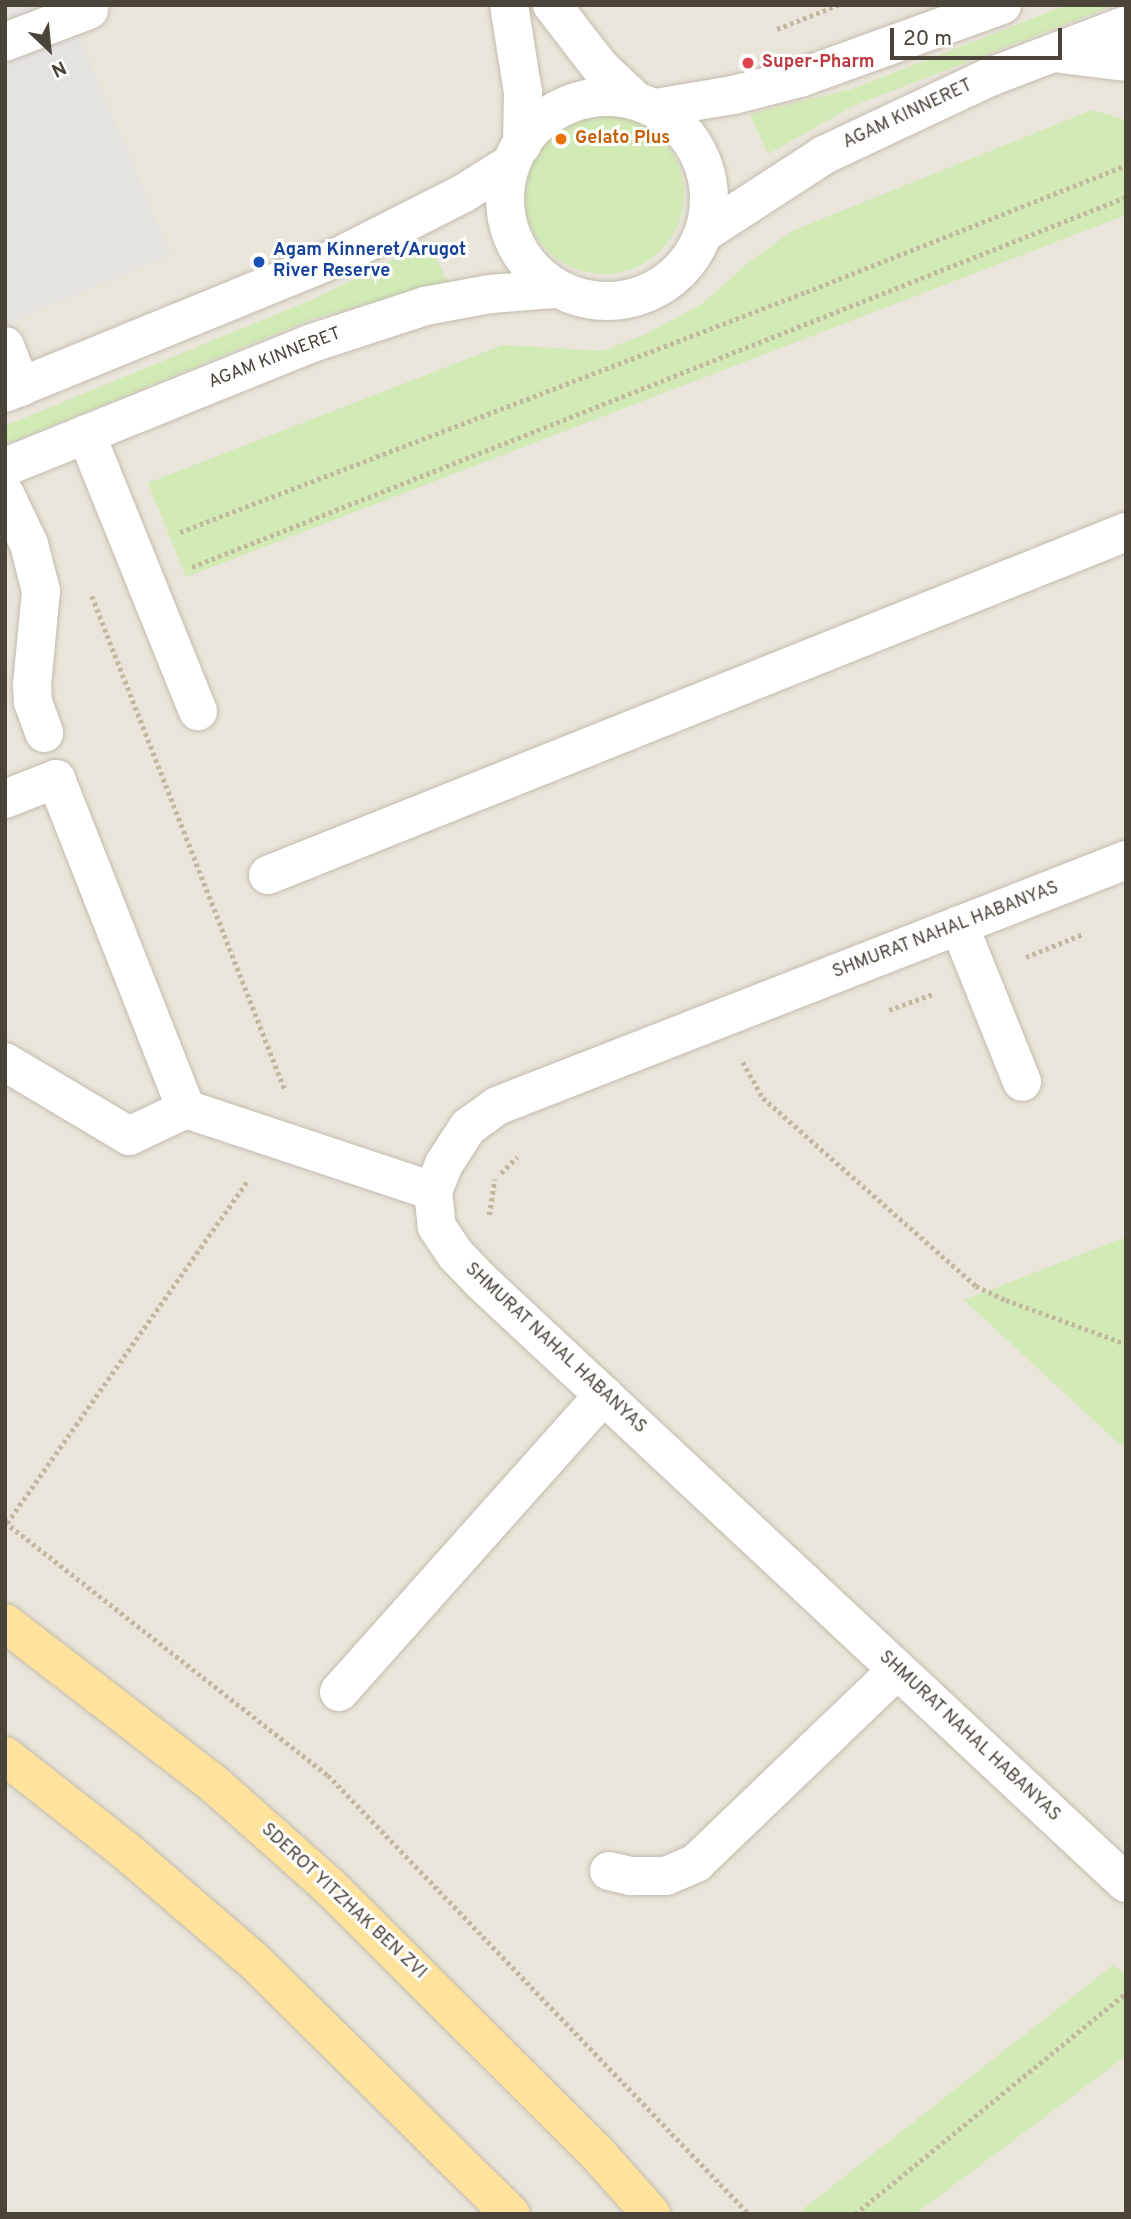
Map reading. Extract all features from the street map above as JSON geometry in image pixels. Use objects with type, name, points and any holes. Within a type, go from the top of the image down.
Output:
[{"type":"main road","name":"SDEROT YITZHAK BEN ZVI","points":[[5,1623],[213,1783],[328,1885],[598,2154],[651,2214]]},
{"type":"main road","points":[[5,1756],[125,1850],[253,1960],[511,2214]]},
{"type":"street","points":[[509,5],[523,92],[516,154],[505,194],[507,221],[516,246],[531,268],[554,289],[580,298],[614,302],[647,294],[675,276],[697,251],[704,233],[709,219],[710,185],[700,153],[681,126],[645,103],[600,67],[552,5]]},
{"type":"street","points":[[5,346],[13,390],[334,259],[464,193],[516,154],[526,135],[550,113],[580,99],[607,96],[645,103],[733,95],[800,78],[1002,5]]},
{"type":"street","points":[[5,42],[89,10]]},
{"type":"street","name":"AGAM KINNERET","points":[[704,233],[824,155],[990,77],[1126,25]]},
{"type":"street","points":[[1052,53],[1126,62]]},
{"type":"street","name":"AGAM KINNERET","points":[[5,467],[309,344],[425,306],[490,293],[554,289]]},
{"type":"street","points":[[86,434],[135,549],[198,711]]},
{"type":"street","points":[[5,495],[29,544],[41,591],[32,685],[33,702],[44,733]]},
{"type":"street","points":[[268,875],[1126,532]]},
{"type":"street","points":[[5,799],[56,779],[186,1110]]},
{"type":"street","name":"SHMURAT NAHAL HABANYAS","points":[[1126,860],[497,1106],[468,1127],[444,1164],[433,1191],[437,1227],[456,1255],[1126,1883]]},
{"type":"street","points":[[959,925],[1022,1082]]},
{"type":"street","points":[[5,1062],[129,1136],[186,1110],[433,1191]]},
{"type":"street","points":[[339,1692],[604,1395]]},
{"type":"street","points":[[609,1871],[631,1876],[666,1876],[696,1863],[897,1670]]},
{"type":"path","points":[[768,33],[838,5]]},
{"type":"path","points":[[135,549],[806,292],[1126,165]]},
{"type":"path","points":[[37,628],[1126,197]]},
{"type":"path","points":[[41,591],[85,570],[95,605],[295,1113],[6,1523],[328,1775],[748,2214]]},
{"type":"path","points":[[724,1018],[744,1064],[763,1098],[976,1286],[1006,1300],[1126,1344]]},
{"type":"path","points":[[731,1069],[744,1064]]},
{"type":"path","points":[[492,1226],[489,1214],[495,1179],[525,1149]]},
{"type":"path","points":[[855,2214],[1126,1993]]},
{"type":"shaded area","points":[[5,5],[1126,5],[1126,2214],[5,2214]]},
{"type":"shaded area","points":[[5,5],[66,5],[171,255],[5,324]]},
{"type":"green space","points":[[1067,5],[1115,5],[853,106],[768,154],[750,114],[852,89]]},
{"type":"green space","points":[[1092,110],[1126,120],[1126,215],[186,577],[148,483],[503,345],[602,351],[646,334],[702,304],[749,262],[792,231]]},
{"type":"green space","points":[[604,114],[635,120],[661,137],[678,163],[684,194],[678,225],[661,251],[635,268],[604,274],[573,268],[547,251],[530,225],[524,194],[530,163],[547,137],[573,120]]},
{"type":"green space","points":[[428,242],[448,282],[312,319],[5,445],[5,426],[316,298]]},
{"type":"green space","points":[[1126,1237],[1126,1450],[964,1300]]},
{"type":"green space","points":[[1113,1965],[1126,1974],[1126,2056],[915,2214],[797,2214]]},
{"type":"place","name":"Super-Pharm","points":[[748,63]]},
{"type":"place","name":"Gelato Plus","points":[[561,139]]},
{"type":"place","name":"Agam Kinneret/Arugot River Reserve","points":[[259,262]]}]
